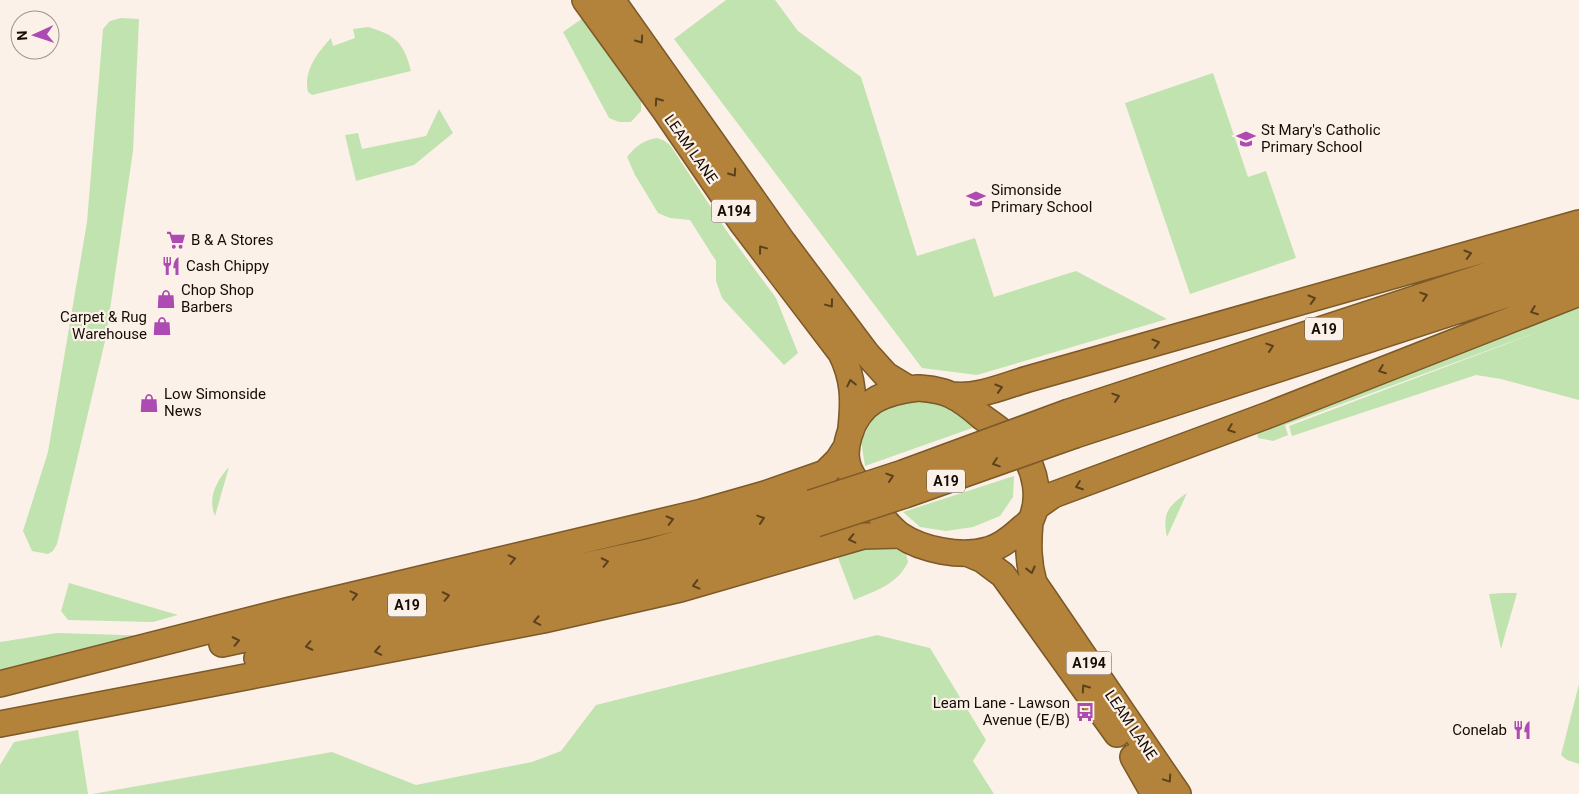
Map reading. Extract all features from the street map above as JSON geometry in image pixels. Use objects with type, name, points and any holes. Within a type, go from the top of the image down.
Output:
[{"type":"highway","name":"LEAM LANE","points":[[585,0],[666,112],[742,223],[841,353],[847,365],[854,397],[848,440]]},
{"type":"highway","name":"LEAM LANE","points":[[612,0],[767,221],[867,354],[886,375],[909,389]]},
{"type":"highway","points":[[952,395],[979,394],[1579,223]]},
{"type":"highway","name":"A19","points":[[1072,424],[1579,244]]},
{"type":"highway","name":"A19","points":[[0,714],[672,566],[745,547],[903,473],[1579,271]]},
{"type":"highway","points":[[1033,514],[1053,495],[1271,414],[1579,293]]},
{"type":"highway","name":"A194","points":[[918,388],[952,395],[1009,437],[1023,453],[1031,469],[1036,489],[1033,514],[1000,545],[988,550],[969,554],[927,547],[900,535],[884,519],[850,472],[847,462],[848,440],[864,408],[872,401],[894,392],[918,388]]},
{"type":"highway","points":[[0,684],[290,610],[702,512],[775,490],[824,472],[838,460],[848,440]]},
{"type":"highway","name":"A19","points":[[0,692],[648,552],[729,529],[813,514]]},
{"type":"highway","name":"LEAM LANE","points":[[1033,514],[1028,555],[1034,583],[1178,794]]},
{"type":"highway","points":[[0,724],[543,620],[680,589],[856,538],[873,535],[900,535]]},
{"type":"highway","name":"LEAM LANE","points":[[969,554],[983,560],[1003,575],[1133,756],[1158,794]]},
{"type":"highway","points":[[1133,756],[1154,794]]},
{"type":"green space","points":[[726,0],[775,0],[798,31],[861,77],[917,256],[975,238],[994,297],[1076,271],[1167,319],[977,375],[922,368],[674,39]]},
{"type":"green space","points":[[121,18],[139,19],[133,151],[106,337],[57,544],[53,551],[48,554],[32,551],[23,531],[48,452],[87,222],[103,29],[110,21]]},
{"type":"green space","points":[[583,18],[641,95],[641,111],[631,122],[619,122],[609,118],[563,32]]},
{"type":"green space","points":[[368,27],[386,33],[397,41],[405,53],[411,71],[312,95],[308,92],[307,84],[310,69],[321,49],[331,38],[333,46],[355,38],[353,29]]},
{"type":"green space","points":[[1213,73],[1248,177],[1266,171],[1296,258],[1190,294],[1125,103]]},
{"type":"green space","points":[[439,109],[453,133],[414,165],[356,181],[345,135],[358,133],[362,149],[426,136]]},
{"type":"green space","points":[[657,138],[670,145],[728,233],[776,298],[798,353],[784,365],[722,298],[716,281],[716,261],[690,220],[670,218],[658,213],[635,175],[627,157],[640,144]]},
{"type":"green space","points":[[1579,302],[1579,400],[1501,379],[1476,375],[1292,436],[1289,426],[1543,330],[1285,425],[1288,435],[1273,441],[1258,438],[1256,427]]},
{"type":"green space","points":[[919,399],[948,407],[978,426],[865,466],[861,441],[874,416],[892,406]]},
{"type":"green space","points":[[229,467],[215,516],[212,503],[214,490]]},
{"type":"green space","points":[[1014,476],[1013,497],[1000,516],[973,527],[946,531],[920,527],[903,512]]},
{"type":"green space","points":[[1187,493],[1167,537],[1165,522],[1168,511],[1175,502]]},
{"type":"green space","points":[[868,545],[899,550],[906,554],[908,562],[904,570],[885,586],[854,600],[835,550]]},
{"type":"green space","points":[[69,583],[178,615],[153,622],[68,620],[61,611]]},
{"type":"green space","points":[[1517,593],[1501,649],[1489,594]]},
{"type":"green space","points":[[57,633],[156,636],[0,676],[0,642]]},
{"type":"green space","points":[[877,635],[930,648],[986,740],[973,761],[994,794],[92,794],[332,752],[416,785],[532,762],[561,751],[596,705]]},
{"type":"green space","points":[[1579,684],[1579,764],[1567,760],[1561,755]]},
{"type":"green space","points":[[78,730],[88,794],[0,794],[0,765],[14,742]]},
{"type":"place","name":"St Mary's Catholic Primary School","points":[[1246,139]]},
{"type":"place","name":"Simonside Primary School","points":[[976,199]]},
{"type":"place","name":"B & A Stores","points":[[176,240]]},
{"type":"place","name":"Cash Chippy","points":[[171,266]]},
{"type":"place","name":"Chop Shop Barbers","points":[[166,299]]},
{"type":"place","name":"Carpet & Rug Warehouse","points":[[162,326]]},
{"type":"place","name":"Low Simonside News","points":[[149,403]]},
{"type":"place","name":"Leam Lane - Lawson Avenue (E/B)","points":[[1085,712]]},
{"type":"place","name":"Conelab","points":[[1522,730]]}]
